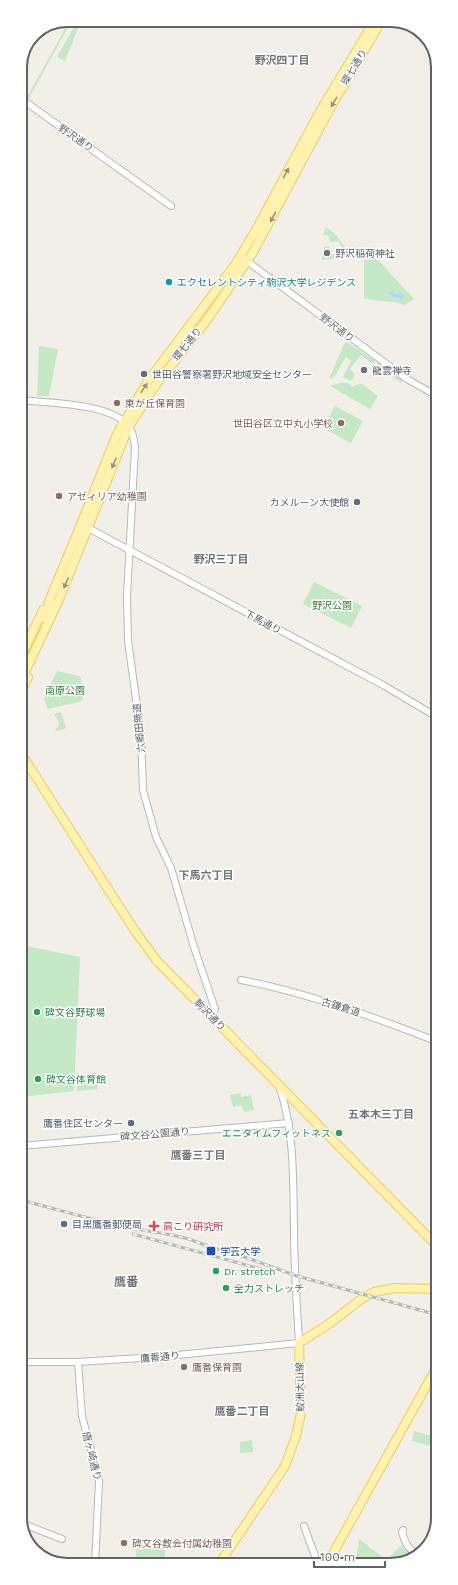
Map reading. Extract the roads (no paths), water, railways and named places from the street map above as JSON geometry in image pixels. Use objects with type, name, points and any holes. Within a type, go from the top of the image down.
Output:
[{"type":"main road","name":"環七通り","points":[[27,665],[54,601],[88,528],[126,424],[158,368],[240,256],[257,228],[322,107],[371,27]]},
{"type":"main road","name":"環七通り","points":[[27,655],[54,601],[79,529],[116,434],[126,424],[206,320],[247,262],[331,107],[378,27]]},
{"type":"main road","points":[[27,644],[43,610],[54,601]]},
{"type":"main road","points":[[27,679],[53,621],[54,601]]},
{"type":"main road","name":"駒沢通り","points":[[27,763],[156,961],[431,1240]]},
{"type":"main road","points":[[299,1343],[331,1322],[360,1300],[374,1292],[394,1288],[431,1289]]},
{"type":"main road","name":"鮫洲大山線","points":[[223,1558],[285,1466],[296,1436],[302,1413],[299,1343]]},
{"type":"main road","points":[[330,1558],[431,1378]]},
{"type":"street","name":"野沢通り","points":[[27,103],[170,206]]},
{"type":"street","name":"野沢通り","points":[[240,256],[407,379],[431,393]]},
{"type":"street","points":[[27,401],[94,408],[126,424]]},
{"type":"street","name":"六郷田無道","points":[[126,424],[134,438],[135,448],[127,596],[128,641],[141,735],[143,790],[156,837],[171,868],[194,947],[215,1009],[212,1018]]},
{"type":"street","name":"下馬通り","points":[[88,528],[383,685],[431,713]]},
{"type":"street","name":"古鎌倉道","points":[[241,980],[354,1011],[431,1039]]},
{"type":"street","points":[[280,1088],[285,1102],[294,1159],[294,1259],[299,1343]]},
{"type":"street","name":"碑文谷公園通り","points":[[27,1145],[289,1123]]},
{"type":"street","name":"鷹番通り","points":[[27,1362],[78,1362],[157,1357],[299,1343]]},
{"type":"street","name":"唐ヶ崎通り","points":[[78,1362],[82,1416],[99,1481],[95,1558]]},
{"type":"street","points":[[28,1526],[62,1539]]},
{"type":"street","points":[[304,1526],[316,1558]]},
{"type":"street","points":[[403,1530],[402,1533],[413,1551]]},
{"type":"water","points":[[392,291],[395,294],[404,295],[403,298],[393,297],[389,294],[389,292]]},
{"type":"railway","points":[[27,1202],[122,1227],[189,1239],[297,1276],[431,1313]]},
{"type":"railway","points":[[133,1234],[268,1271]]},
{"type":"place","name":"野沢稲荷神社","points":[[327,253]]},
{"type":"place","name":"エクセレントシティ駒沢大学レジデンス","points":[[169,282]]},
{"type":"place","name":"龍雲禅寺","points":[[364,370]]},
{"type":"place","name":"世田谷警察署野沢地域安全センター","points":[[144,374]]},
{"type":"place","name":"東が丘保育園","points":[[117,403]]},
{"type":"place","name":"世田谷区立中丸小学校","points":[[341,423]]},
{"type":"place","name":"アゼィリア幼稚園","points":[[59,496]]},
{"type":"place","name":"カメルーン大使館","points":[[357,502]]},
{"type":"place","name":"碑文谷野球場","points":[[37,1012]]},
{"type":"place","name":"碑文谷体育館","points":[[38,1079]]},
{"type":"place","name":"鷹番住区センター","points":[[131,1123]]},
{"type":"place","name":"エニタイムフィットネス","points":[[339,1133]]},
{"type":"place","name":"目黒鷹番郵便局","points":[[64,1224]]},
{"type":"place","name":"肩こり研究所","points":[[154,1226]]},
{"type":"place","name":"学芸大学","points":[[211,1251]]},
{"type":"place","name":"Dr. stretch","points":[[216,1271]]},
{"type":"place","name":"全力ストレッチ","points":[[226,1288]]},
{"type":"place","name":"鷹番保育園","points":[[184,1367]]},
{"type":"place","name":"碑文谷教会付属幼稚園","points":[[124,1543]]},
{"type":"district","name":"野沢四丁目","points":[[282,60]]},
{"type":"district","name":"野沢三丁目","points":[[221,559]]},
{"type":"district","name":"下馬六丁目","points":[[206,875]]},
{"type":"district","name":"五本木三丁目","points":[[381,1114]]},
{"type":"district","name":"鷹番三丁目","points":[[198,1155]]},
{"type":"district","name":"鷹番","points":[[126,1282]]},
{"type":"district","name":"鷹番二丁目","points":[[242,1411]]},
{"type":"park label","name":"野沢公園","points":[[332,605]]},
{"type":"park label","name":"南原公園","points":[[65,690]]}]
